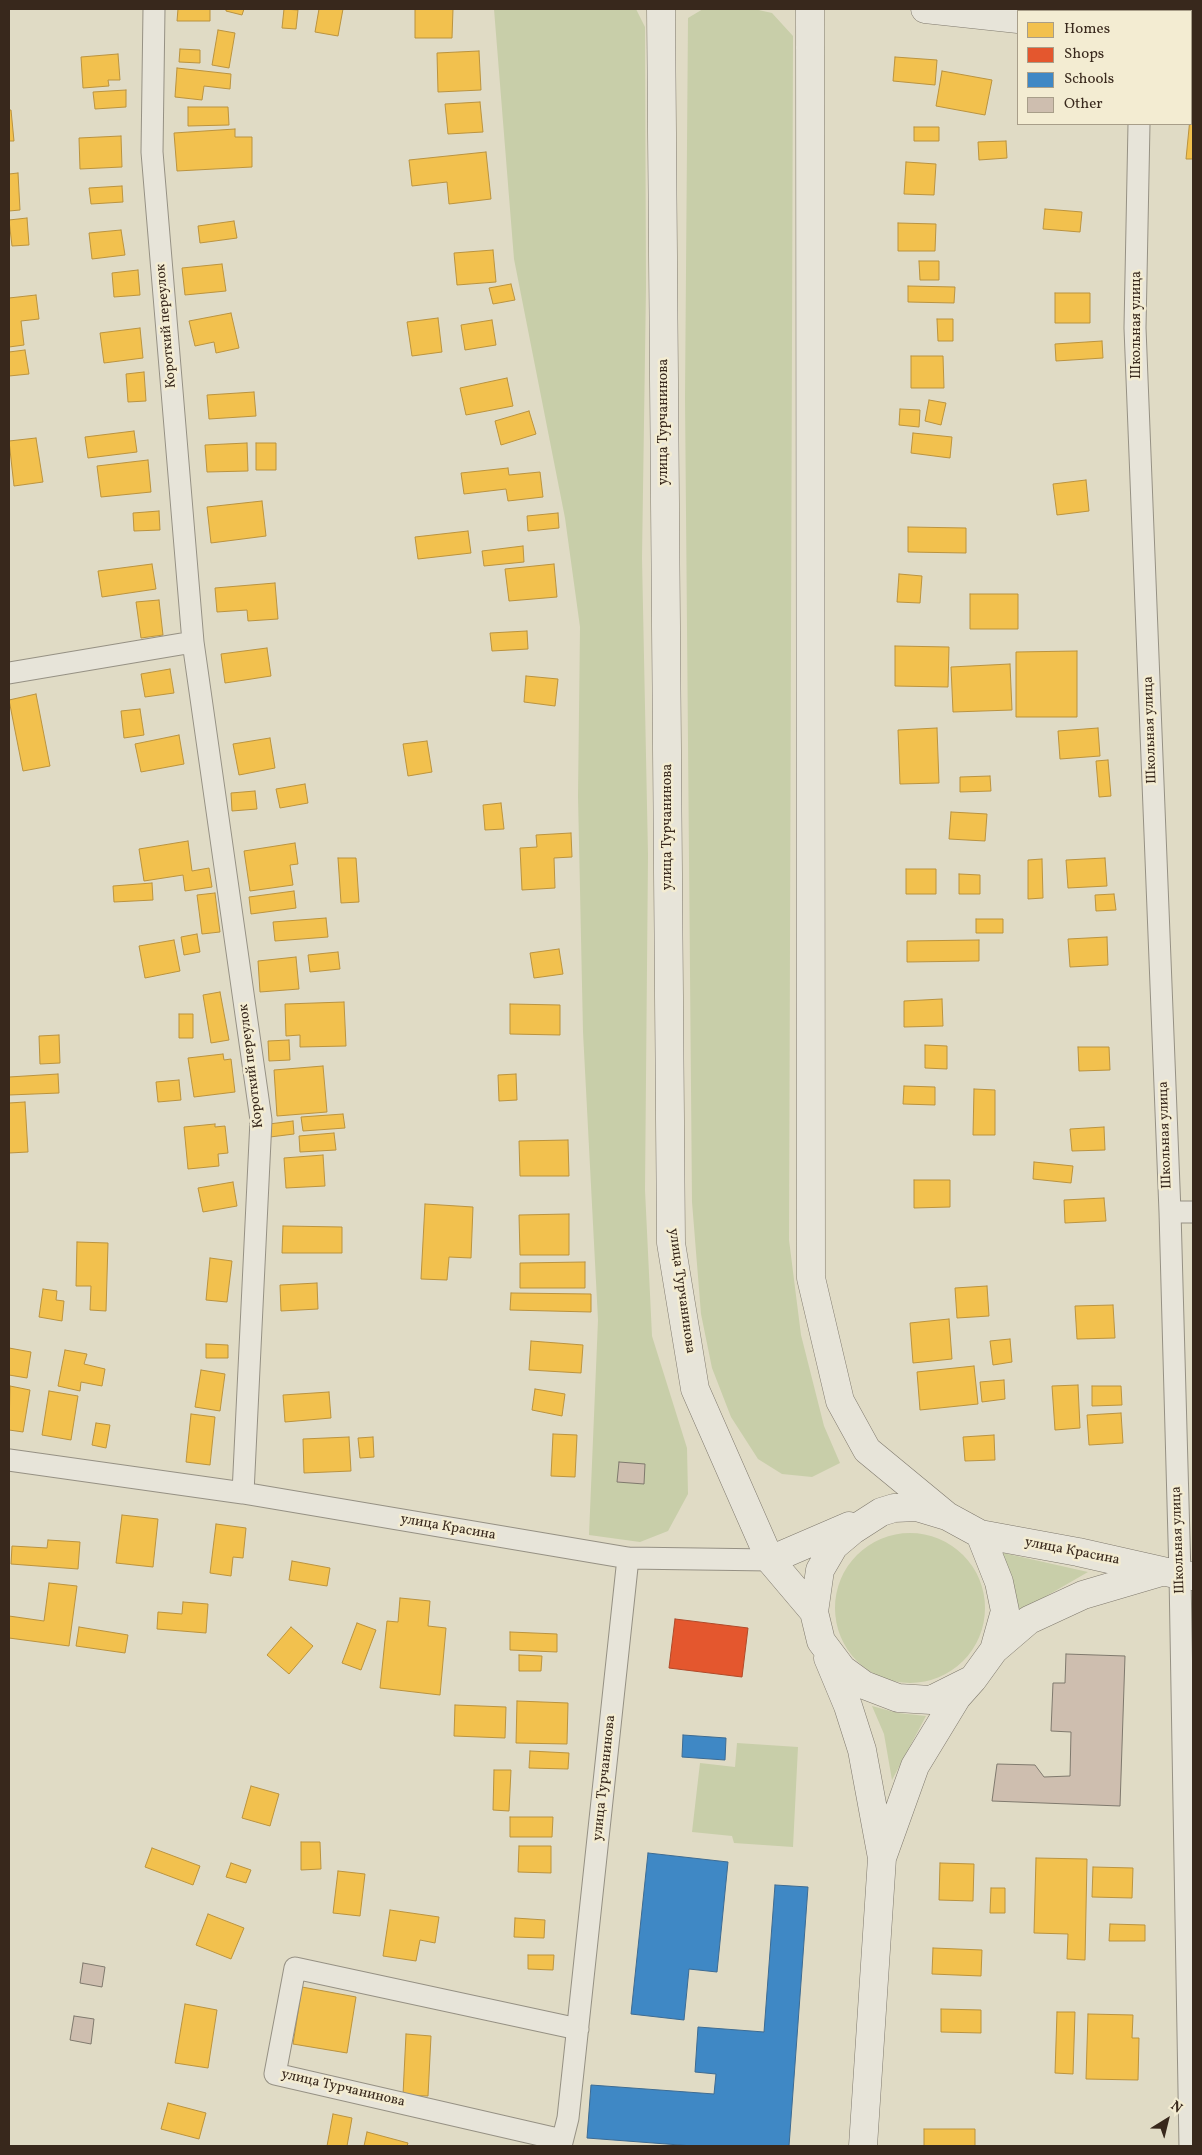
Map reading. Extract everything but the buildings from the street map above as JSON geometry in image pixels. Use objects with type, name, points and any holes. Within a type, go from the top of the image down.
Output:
[{"type":"street","name":"Короткий переулок","points":[[154,9],[152,152],[193,642],[261,1120],[243,1493]]},
{"type":"street","name":"улица Турчанинова","points":[[661,9],[671,1243],[695,1389],[770,1560],[814,1612]]},
{"type":"street","points":[[810,9],[811,1278],[840,1401],[867,1450],[947,1516]]},
{"type":"street","points":[[925,9],[1017,19]]},
{"type":"street","name":"Школьная улица","points":[[1140,125],[1135,328],[1170,1212],[1179,1574],[1189,1840],[1190,2146]]},
{"type":"street","points":[[9,674],[193,642]]},
{"type":"street","points":[[1170,1212],[1193,1212]]},
{"type":"street","name":"улица Красина","points":[[9,1460],[243,1493],[628,1558],[770,1560],[881,1512]]},
{"type":"street","points":[[864,2146],[882,1858],[862,1750],[848,1706],[821,1641],[814,1612],[820,1570],[834,1546],[853,1530],[881,1512],[894,1508],[917,1507],[947,1516]]},
{"type":"street","name":"улица Красина","points":[[947,1516],[980,1534],[1078,1552],[1179,1574]]},
{"type":"street","points":[[882,1858],[915,1766],[951,1706],[994,1650],[1005,1611],[999,1582],[980,1534]]},
{"type":"street","name":"улица Турчанинова","points":[[578,2029],[295,1968],[275,2074],[561,2143],[568,2118],[578,2029],[628,1558]]},
{"type":"street","name":"улица Красина","points":[[994,1650],[1029,1620],[1083,1595],[1179,1574]]},
{"type":"street","points":[[821,1641],[842,1669],[864,1685],[898,1698],[930,1700],[973,1679]]},
{"type":"green space","points":[[494,9],[636,9],[645,27],[646,287],[642,558],[648,855],[645,1190],[652,1336],[687,1448],[688,1494],[668,1531],[640,1542],[589,1535],[598,1320],[583,1032],[578,796],[580,627],[565,518],[514,259]]},
{"type":"green space","points":[[703,9],[754,9],[772,13],[793,36],[789,1240],[801,1335],[824,1426],[840,1463],[812,1477],[782,1474],[758,1459],[731,1417],[712,1368],[701,1314],[692,1202],[685,398],[688,18]]},
{"type":"green space","points":[[910,1533],[939,1539],[963,1555],[979,1579],[985,1608],[979,1637],[963,1661],[939,1677],[910,1683],[881,1677],[857,1661],[841,1637],[835,1608],[841,1579],[857,1555],[881,1539]]},
{"type":"green space","points":[[999,1552],[1088,1572],[1010,1617]]},
{"type":"green space","points":[[872,1706],[898,1713],[926,1716],[892,1780],[884,1734]]},
{"type":"green space","points":[[737,1743],[798,1747],[793,1847],[734,1843],[732,1836],[692,1832],[700,1763],[735,1767]]}]
